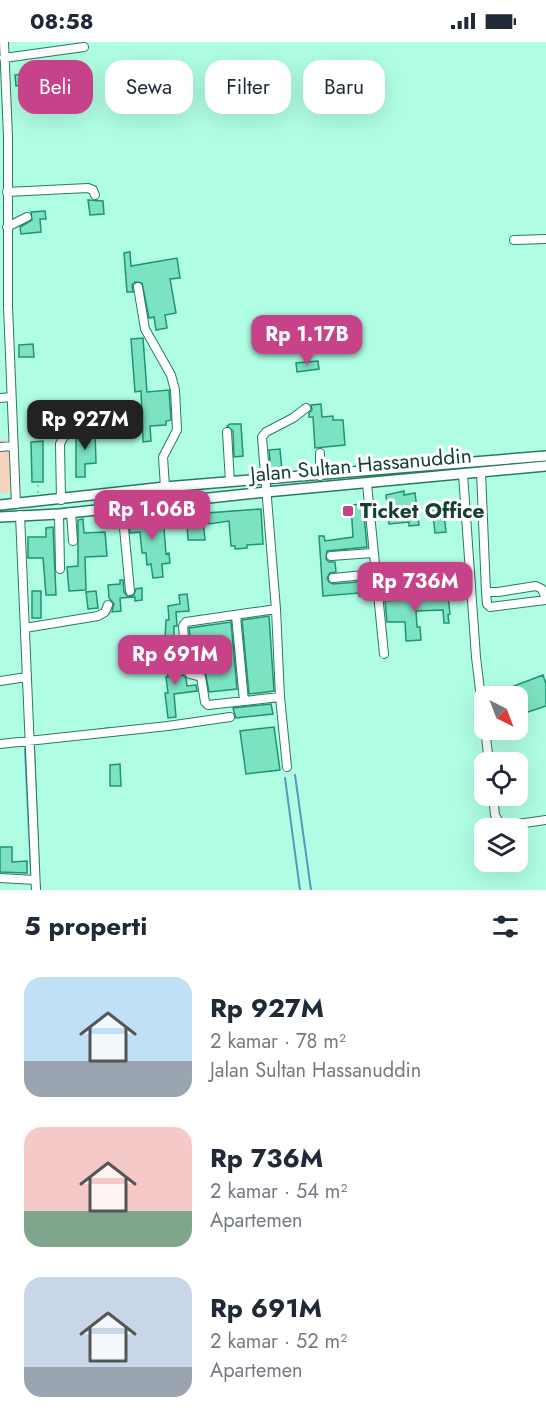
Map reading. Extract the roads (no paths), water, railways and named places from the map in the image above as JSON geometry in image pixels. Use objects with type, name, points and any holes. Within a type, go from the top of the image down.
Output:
[{"type":"main road","name":"Jalan Sultan Hassanuddin","points":[[0,505],[266,478],[320,476],[546,456]]},
{"type":"main road","points":[[480,461],[481,472]]},
{"type":"main road","points":[[461,463],[463,474]]},
{"type":"main road","name":"Jalan Sultan Hassanuddin","points":[[0,517],[59,514],[546,466]]},
{"type":"street","points":[[4,42],[2,68],[4,183],[7,192],[4,306],[16,504]]},
{"type":"street","points":[[4,58],[65,46],[84,47]]},
{"type":"street","points":[[7,192],[88,188],[93,190],[95,195]]},
{"type":"street","points":[[5,230],[27,217]]},
{"type":"street","points":[[514,240],[546,239]]},
{"type":"street","points":[[138,288],[145,329],[171,375],[175,390],[177,430],[163,457],[165,488]]},
{"type":"street","points":[[0,398],[11,397]]},
{"type":"street","points":[[287,767],[280,697],[263,434],[293,418],[306,408]]},
{"type":"street","points":[[227,432],[230,482]]},
{"type":"street","points":[[61,500],[60,444],[64,436],[71,433]]},
{"type":"street","points":[[0,447],[13,446]]},
{"type":"street","points":[[320,453],[320,476]]},
{"type":"street","points":[[481,472],[486,592],[487,604],[490,607],[546,600],[542,589],[536,586],[486,592]]},
{"type":"street","points":[[463,474],[480,686]]},
{"type":"street","points":[[367,484],[384,654]]},
{"type":"street","points":[[122,507],[130,591]]},
{"type":"street","points":[[71,512],[73,541]]},
{"type":"street","points":[[59,514],[60,569]]},
{"type":"street","points":[[20,515],[30,742],[32,879],[36,890]]},
{"type":"street","points":[[330,556],[373,553]]},
{"type":"street","points":[[333,578],[375,574]]},
{"type":"street","points":[[378,596],[445,591]]},
{"type":"street","points":[[25,628],[98,616],[105,612],[108,605]]},
{"type":"street","points":[[276,609],[186,622],[183,625],[188,672],[201,677],[207,704],[280,697]]},
{"type":"street","points":[[236,616],[244,701]]},
{"type":"street","points":[[0,681],[27,677]]},
{"type":"street","points":[[0,744],[230,717]]},
{"type":"street","points":[[494,806],[495,815],[500,824],[510,825],[546,820]]},
{"type":"street","points":[[0,878],[32,879]]},
{"type":"waterway","points":[[91,731],[109,728]]},
{"type":"waterway","points":[[34,742],[39,873]]},
{"type":"waterway","points":[[25,749],[31,873]]},
{"type":"waterway","points":[[295,775],[311,890]]},
{"type":"waterway","points":[[285,778],[300,890]]},
{"type":"waterway","points":[[40,885],[40,890]]},
{"type":"place","name":"Ticket Office","points":[[348,511]]}]
